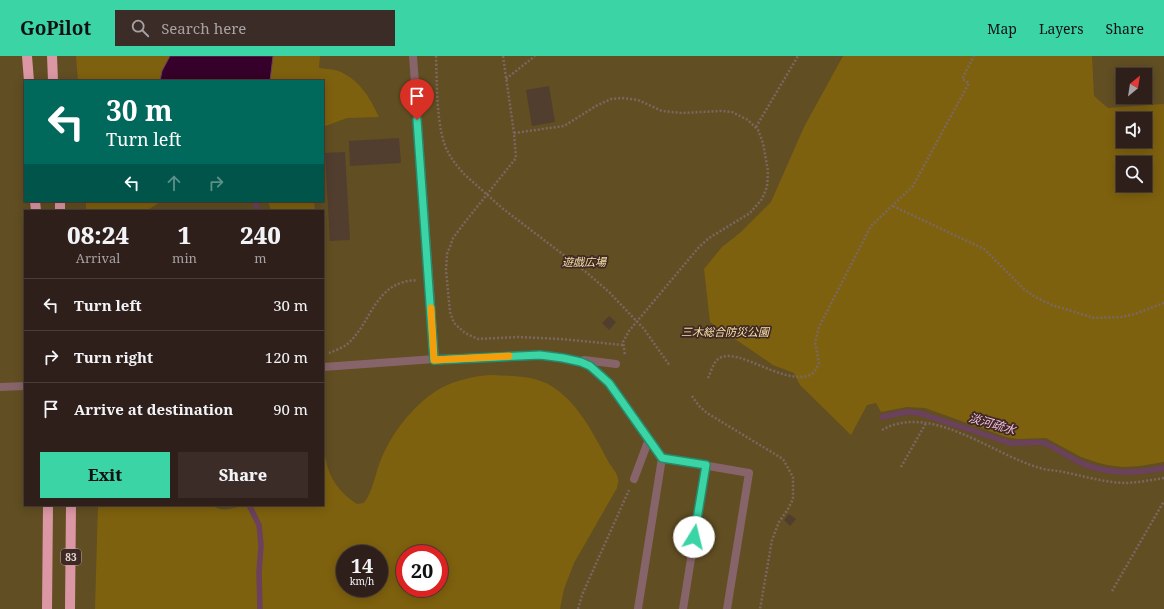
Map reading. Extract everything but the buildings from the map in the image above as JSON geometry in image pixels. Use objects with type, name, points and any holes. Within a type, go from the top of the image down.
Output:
[{"type":"main road","points":[[27,56],[29,80]]},
{"type":"main road","points":[[52,56],[53,80]]},
{"type":"main road","name":"83","points":[[47,609],[48,506]]},
{"type":"main road","name":"83","points":[[70,609],[71,506]]},
{"type":"lane","points":[[413,56],[434,360]]},
{"type":"lane","points":[[324,367],[540,355],[616,364]]},
{"type":"lane","points":[[571,359],[590,366],[605,380],[662,458],[638,609]]},
{"type":"lane","points":[[0,387],[22,386]]},
{"type":"lane","points":[[634,479],[649,439]]},
{"type":"lane","points":[[662,458],[749,473],[727,609]]},
{"type":"lane","points":[[683,609],[706,465]]},
{"type":"path","points":[[436,56],[440,128],[448,151],[464,174],[615,297],[637,321],[670,366]]},
{"type":"path","points":[[502,56],[514,133],[516,158],[453,238],[446,262],[449,306],[452,318],[461,330],[474,337],[484,339],[519,337],[561,339],[623,345]]},
{"type":"path","points":[[506,79],[535,56]]},
{"type":"path","points":[[756,127],[798,56]]},
{"type":"path","points":[[708,378],[715,361],[727,355],[742,359],[781,374],[800,376],[810,375],[816,370],[820,363],[815,342],[818,327],[870,226],[913,186],[969,82],[962,79],[974,56]]},
{"type":"path","points":[[514,133],[564,126],[596,106],[611,99],[622,98],[638,100],[662,111],[682,113],[716,111],[732,112],[748,120],[756,127],[763,143],[768,171],[768,187],[762,199],[745,216],[709,238],[699,247],[626,335],[623,345],[626,356]]},
{"type":"path","points":[[892,206],[984,249],[1024,289],[1035,297],[1052,305],[1084,316],[1100,318],[1135,314],[1164,303]]},
{"type":"path","points":[[324,353],[330,352],[346,345],[360,329],[371,310],[386,291],[404,282],[447,277]]},
{"type":"path","points":[[692,396],[699,406],[707,413],[783,459],[793,477],[793,499],[779,522],[772,540],[760,609]]},
{"type":"path","points":[[882,430],[902,423],[926,423],[962,434],[1014,459],[1041,469],[1122,482],[1164,478]]},
{"type":"path","points":[[901,467],[926,423]]},
{"type":"path","points":[[578,609],[582,595],[634,479]]},
{"type":"path","points":[[1112,591],[1164,500]]},
{"type":"green space","name":"三木総合防災公園","points":[[0,56],[1164,56],[1164,609],[0,609]]},
{"type":"green space","points":[[76,56],[170,56],[162,71],[160,80],[78,80]]},
{"type":"green space","points":[[273,56],[320,56],[319,68],[339,71],[348,76],[364,91],[379,117],[347,118],[324,127],[324,80],[270,80]]},
{"type":"green space","points":[[843,56],[1092,56],[1094,96],[1108,108],[1164,104],[1164,462],[1123,467],[1107,465],[1081,457],[1046,438],[1017,439],[1006,437],[925,408],[907,407],[881,412],[876,403],[867,405],[851,435],[800,385],[794,373],[773,365],[710,322],[704,269],[722,247],[741,232],[771,202],[804,127]]},
{"type":"green space","points":[[86,202],[160,202],[148,210],[86,210]]},
{"type":"green space","points":[[268,202],[314,202],[315,210],[271,210]]},
{"type":"green space","points":[[491,375],[520,376],[535,379],[548,384],[568,399],[576,408],[617,476],[617,488],[574,563],[564,589],[560,609],[260,609],[259,572],[261,534],[260,525],[250,506],[324,506],[324,441],[326,462],[329,472],[339,489],[357,504],[364,503],[370,492],[387,447],[392,437],[406,418],[423,401],[441,388],[465,379]]},
{"type":"green space","points":[[98,506],[214,506],[219,509],[225,509],[248,506],[258,525],[260,534],[258,572],[259,609],[95,609]]},
{"type":"shaded area","points":[[170,56],[273,56],[270,80],[160,80],[162,71]]},
{"type":"waterway","points":[[255,202],[258,210]]},
{"type":"waterway","name":"淡河疏水","points":[[882,417],[907,412],[919,413],[1010,443],[1044,443],[1087,466],[1108,471],[1130,472],[1164,468]]},
{"type":"waterway","points":[[250,506],[259,525],[260,534],[260,609]]},
{"type":"slow traffic","points":[[431,308],[434,360],[509,356]]},
{"type":"route","points":[[417,120],[434,360],[540,355],[571,359],[590,366],[609,383],[662,458],[706,465],[694,537]]},
{"type":"park label","name":"遊戯広場","points":[[584,262]]}]
